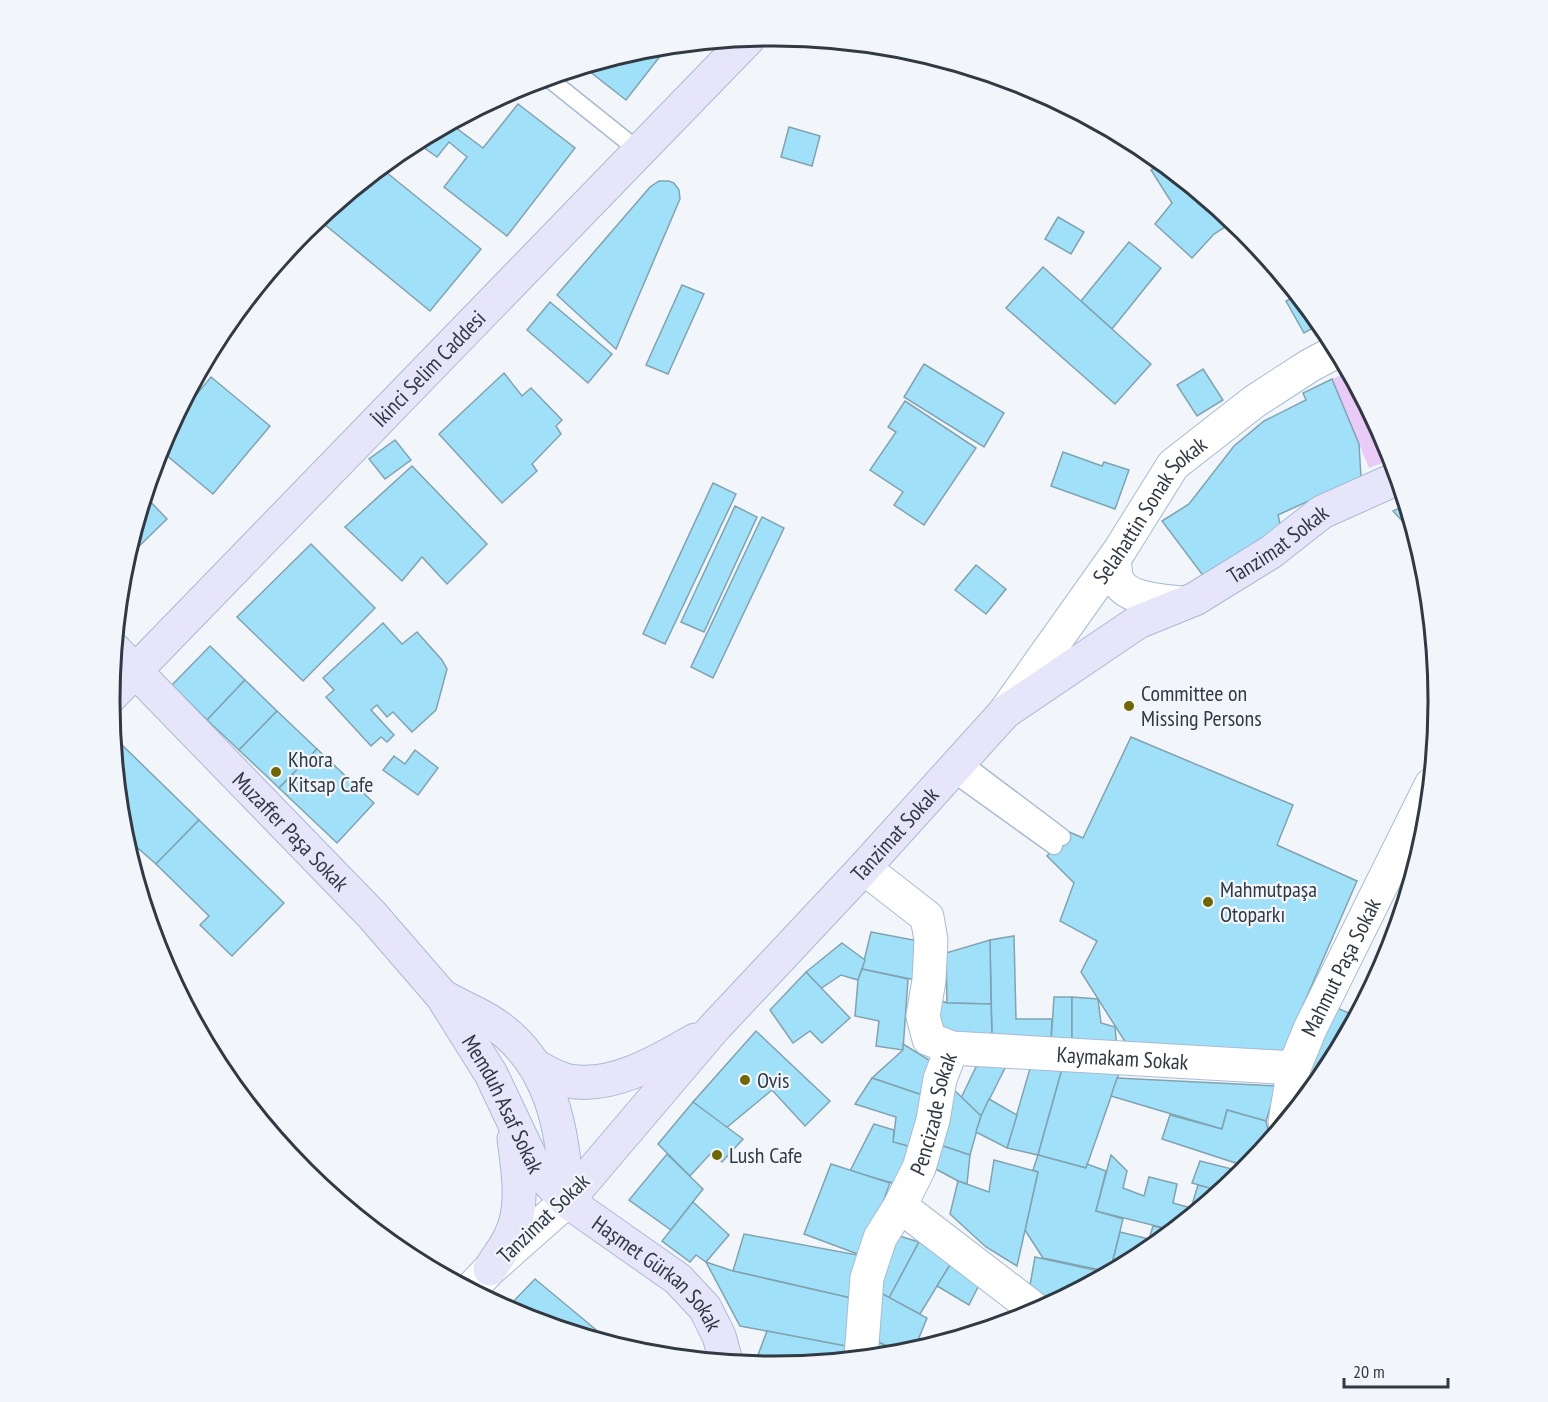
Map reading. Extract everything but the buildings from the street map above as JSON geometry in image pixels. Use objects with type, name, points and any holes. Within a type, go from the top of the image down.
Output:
[{"type":"street","name":"İkinci Selim Caddesi","points":[[125,660],[739,48]]},
{"type":"street","name":"Selahattin Sonak Sokak","points":[[1005,712],[1114,559],[1173,465],[1255,401],[1329,355]]},
{"type":"street","name":"Tanzimat Sokak","points":[[481,1279],[567,1201],[714,1028],[864,868],[1005,712],[1138,621],[1195,599],[1271,552],[1322,512],[1390,481]]},
{"type":"street","points":[[1114,559],[1117,580],[1128,591],[1149,600],[1183,603]]},
{"type":"street","name":"Muzaffer Paşa Sokak","points":[[125,660],[364,906],[442,996]]},
{"type":"street","name":"Mahmut Paşa Sokak","points":[[1288,1106],[1294,1068],[1310,1029],[1406,861],[1414,835]]},
{"type":"street","name":"Pencizade Sokak","points":[[862,1350],[867,1278],[880,1238],[900,1206],[919,1168],[933,1120],[940,1079],[952,1048],[928,1039],[923,1016],[931,940],[927,917],[864,868]]},
{"type":"street","name":"Memduh Asaf Sokak","points":[[442,996],[490,1021],[523,1050],[535,1066],[556,1111],[565,1157],[567,1201]]},
{"type":"street","name":"Memduh Asaf Sokak","points":[[442,996],[491,1074],[536,1169],[567,1201]]},
{"type":"street","points":[[535,1066],[568,1081],[593,1082],[610,1079],[663,1058],[714,1028]]},
{"type":"street","name":"Kaymakam Sokak","points":[[952,1048],[1294,1068]]},
{"type":"street","points":[[481,1279],[511,1235],[517,1212],[518,1173],[510,1117]]},
{"type":"street","name":"Haşmet Gürkan Sokak","points":[[567,1201],[678,1279],[705,1308],[719,1336],[724,1353]]},
{"type":"street","points":[[900,1206],[1028,1304]]},
{"type":"lane","points":[[556,84],[638,150]]},
{"type":"lane","points":[[956,766],[1058,842]]},
{"type":"shaded area","points":[[1342,375],[1383,462],[1369,468],[1332,379]]},
{"type":"place","name":"Committee on Missing Persons","points":[[1129,706]]},
{"type":"place","name":"Khora Kitsap Cafe","points":[[276,772]]},
{"type":"place","name":"Mahmutpaşa Otoparkı","points":[[1208,902]]},
{"type":"place","name":"Ovis","points":[[745,1080]]},
{"type":"place","name":"Lush Cafe","points":[[717,1155]]}]
